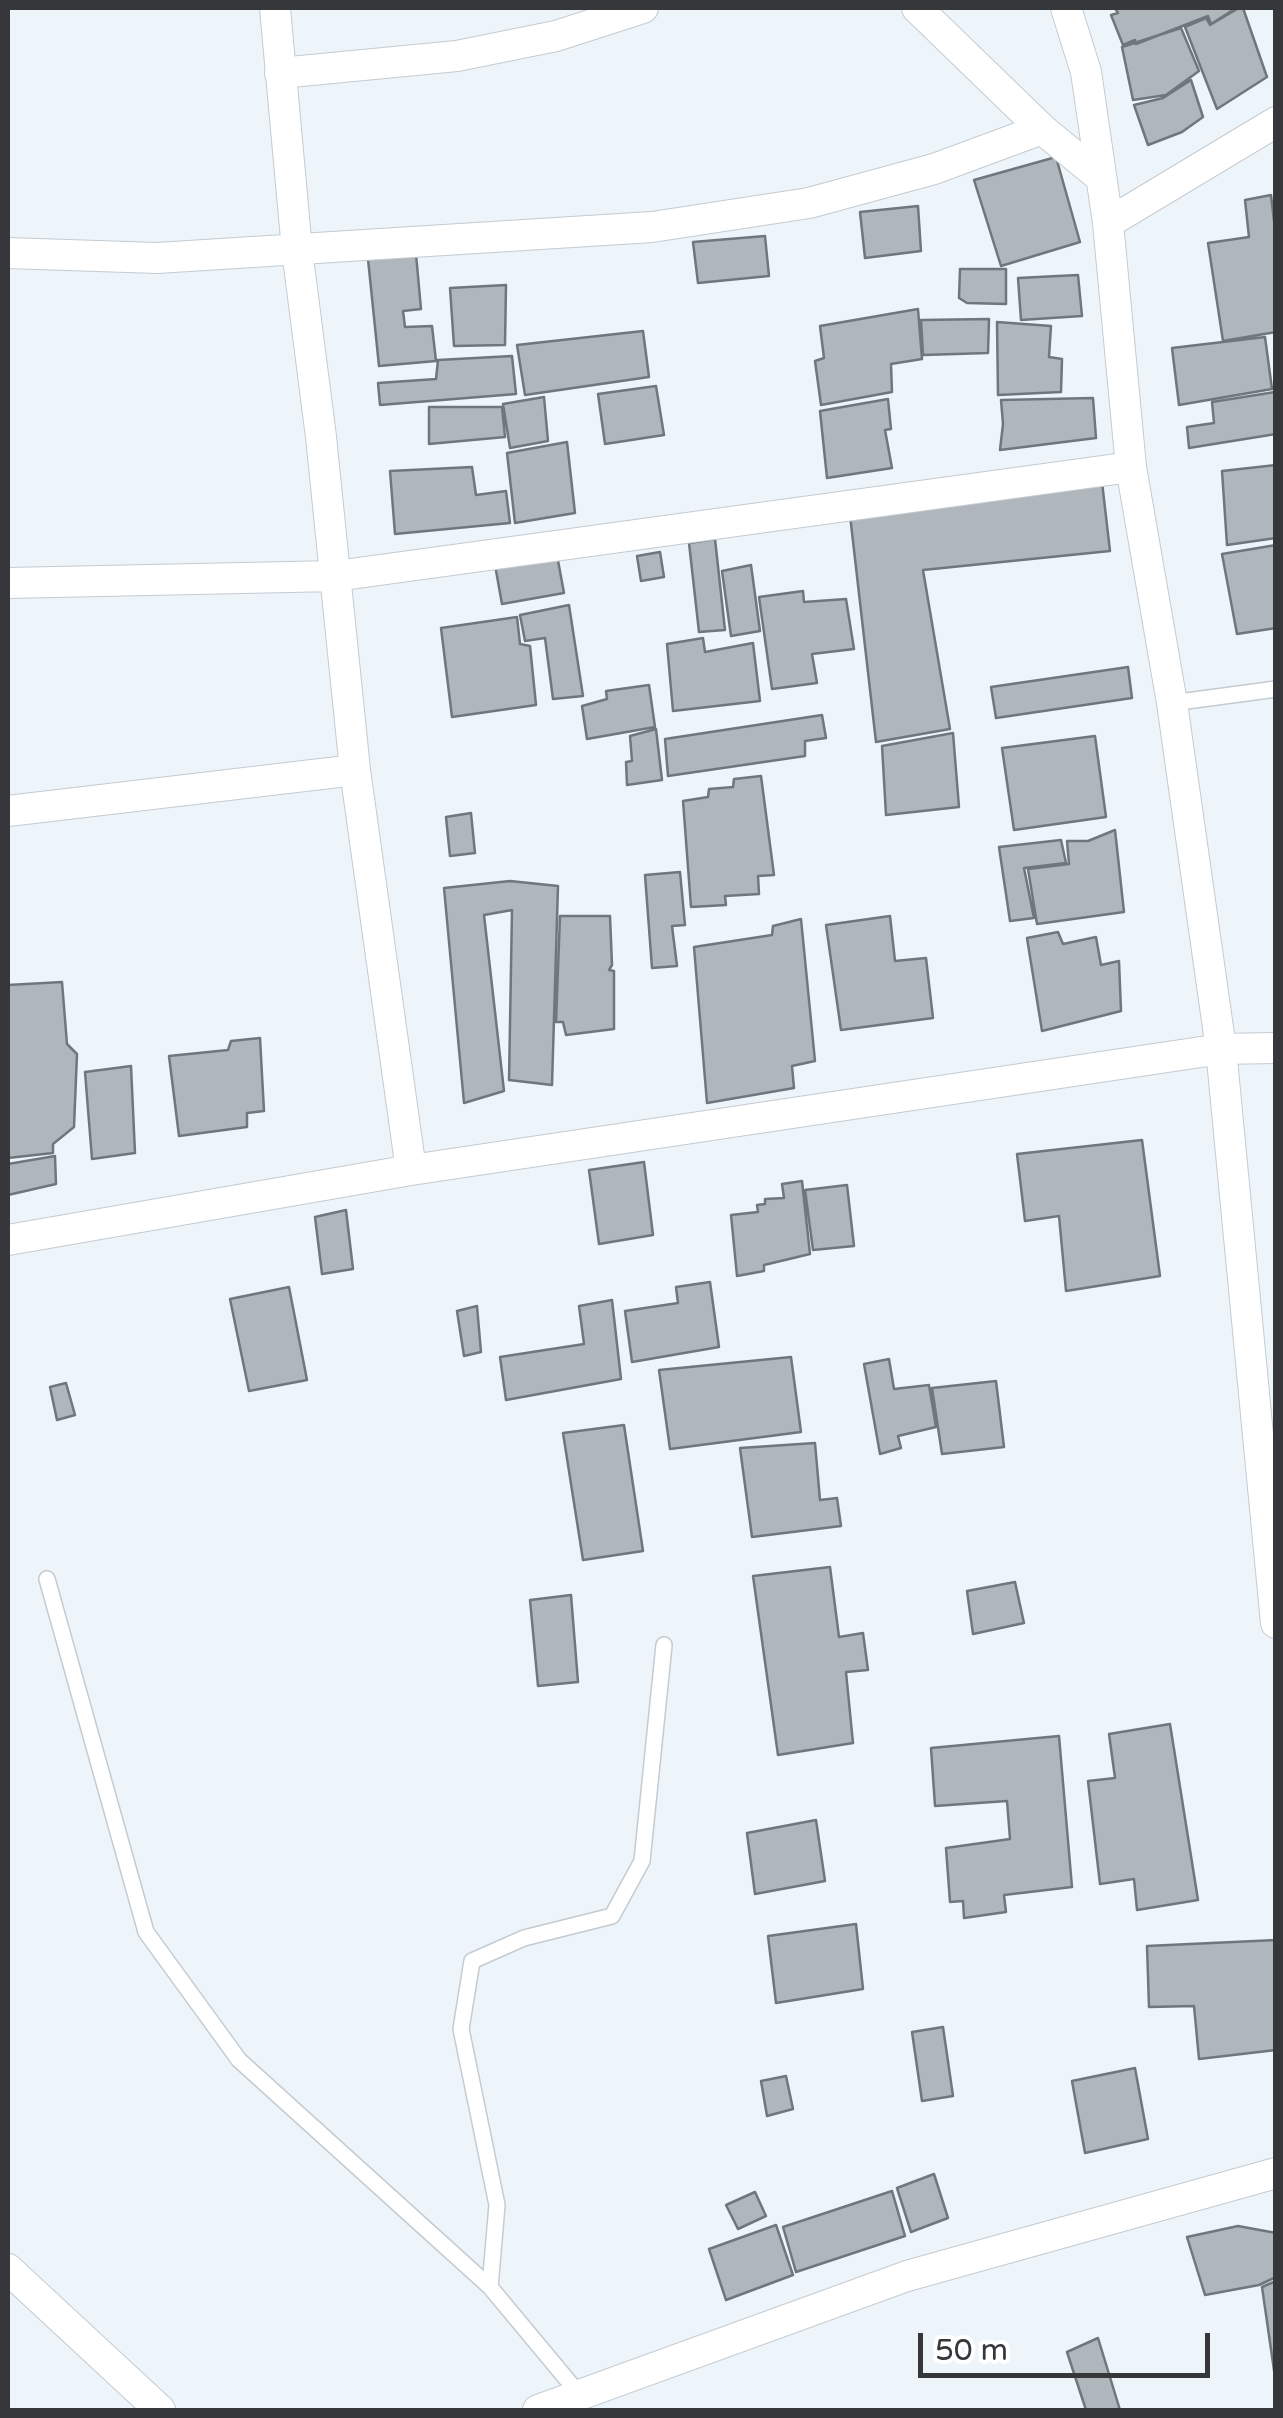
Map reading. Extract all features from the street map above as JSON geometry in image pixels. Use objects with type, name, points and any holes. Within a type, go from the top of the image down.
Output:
[{"type":"street","points":[[275,8],[297,250],[355,770],[411,1170]]},
{"type":"street","points":[[280,74],[457,56],[556,36],[643,8]]},
{"type":"street","points":[[916,8],[1042,129],[1100,177]]},
{"type":"street","points":[[1066,8],[1086,72],[1108,223],[1131,467],[1172,703],[1221,1048],[1276,1623]]},
{"type":"street","points":[[1108,223],[1276,122]]},
{"type":"street","points":[[8,252],[157,258],[652,227],[809,204],[934,169],[1042,129]]},
{"type":"street","points":[[8,583],[336,576],[1131,467]]},
{"type":"street","points":[[8,811],[355,770]]},
{"type":"street","points":[[8,1240],[411,1170],[1221,1048],[1276,1048]]},
{"type":"street","points":[[538,2410],[906,2276],[1276,2173]]},
{"type":"street","points":[[8,2270],[160,2410]]},
{"type":"lane","points":[[1172,703],[1276,689]]},
{"type":"lane","points":[[46,1580],[146,1932],[239,2060],[490,2287],[580,2394]]},
{"type":"lane","points":[[490,2287],[498,2205],[461,2029],[472,1961],[524,1938],[612,1916],[642,1860],[664,1645]]},
{"type":"building","points":[[1115,8],[1236,8],[1211,24],[1208,16],[1136,44],[1135,40],[1123,45],[1111,15],[1118,13]]},
{"type":"building","points":[[1243,8],[1267,77],[1217,109],[1185,27],[1206,18],[1210,25]]},
{"type":"building","points":[[1181,28],[1199,71],[1166,95],[1133,100],[1122,47]]},
{"type":"building","points":[[1191,80],[1203,117],[1182,132],[1148,145],[1134,105],[1163,98]]},
{"type":"building","points":[[1056,157],[1080,242],[1001,266],[974,180]]},
{"type":"building","points":[[1271,195],[1276,238],[1276,332],[1223,341],[1208,243],[1249,237],[1245,200]]},
{"type":"building","points":[[918,206],[921,251],[865,258],[860,212]]},
{"type":"building","points":[[765,236],[769,276],[698,283],[693,242]]},
{"type":"building","points":[[416,254],[421,309],[403,311],[405,327],[432,326],[436,361],[379,366],[368,259]]},
{"type":"building","points":[[960,269],[1006,269],[1006,304],[967,303],[959,298]]},
{"type":"building","points":[[1078,275],[1082,316],[1021,320],[1018,278]]},
{"type":"building","points":[[506,285],[505,345],[454,346],[450,288]]},
{"type":"building","points":[[918,309],[922,359],[891,364],[892,392],[821,405],[815,361],[824,358],[820,326]]},
{"type":"building","points":[[989,319],[988,353],[923,355],[921,320]]},
{"type":"building","points":[[997,322],[1051,326],[1049,357],[1062,359],[1061,392],[998,395]]},
{"type":"building","points":[[643,331],[649,377],[525,395],[517,345]]},
{"type":"building","points":[[1265,337],[1272,389],[1179,405],[1172,348]]},
{"type":"building","points":[[512,356],[516,394],[380,405],[378,383],[436,379],[438,360]]},
{"type":"building","points":[[656,386],[664,435],[605,444],[598,394]]},
{"type":"building","points":[[1275,392],[1276,434],[1189,448],[1187,427],[1214,423],[1212,402]]},
{"type":"building","points":[[544,397],[548,441],[510,448],[503,404]]},
{"type":"building","points":[[1093,398],[1096,438],[1000,450],[1001,400]]},
{"type":"building","points":[[888,399],[891,429],[885,430],[892,468],[827,478],[820,411]]},
{"type":"building","points":[[429,407],[502,407],[505,437],[429,444]]},
{"type":"building","points":[[567,442],[575,513],[515,523],[507,453]]},
{"type":"building","points":[[1276,465],[1276,538],[1227,545],[1222,471]]},
{"type":"building","points":[[472,467],[476,495],[506,491],[510,523],[395,534],[390,471]]},
{"type":"building","points":[[1102,482],[1110,551],[923,570],[950,729],[876,742],[850,515]]},
{"type":"building","points":[[715,539],[725,630],[699,632],[689,543]]},
{"type":"building","points":[[1276,545],[1276,628],[1237,634],[1222,554]]},
{"type":"building","points":[[660,552],[664,577],[641,581],[637,556]]},
{"type":"building","points":[[557,555],[564,593],[502,604],[495,565]]},
{"type":"building","points":[[751,565],[760,631],[731,636],[722,571]]},
{"type":"building","points":[[803,591],[804,602],[846,599],[854,649],[812,654],[817,683],[772,689],[759,597]]},
{"type":"building","points":[[569,605],[583,696],[553,699],[545,638],[525,641],[520,615]]},
{"type":"building","points":[[517,617],[520,644],[530,646],[536,705],[452,717],[441,628]]},
{"type":"building","points":[[703,638],[705,652],[753,643],[760,701],[673,711],[667,644]]},
{"type":"building","points":[[1128,667],[1132,698],[996,718],[991,687]]},
{"type":"building","points":[[649,685],[655,727],[587,739],[582,706],[607,699],[606,691]]},
{"type":"building","points":[[822,715],[826,738],[805,741],[805,756],[668,776],[665,739]]},
{"type":"building","points":[[656,729],[662,780],[627,785],[626,762],[632,761],[630,736]]},
{"type":"building","points":[[953,733],[959,807],[886,815],[882,746]]},
{"type":"building","points":[[1095,736],[1106,817],[1014,830],[1002,748]]},
{"type":"building","points":[[761,776],[774,875],[758,876],[759,894],[725,896],[726,905],[691,907],[683,801],[708,797],[709,789],[733,787],[734,779]]},
{"type":"building","points":[[471,813],[475,853],[450,856],[446,817]]},
{"type":"building","points":[[1115,830],[1124,912],[1037,924],[1028,869],[1069,864],[1067,841],[1088,841]]},
{"type":"building","points":[[1061,840],[1066,863],[1024,868],[1034,918],[1010,921],[999,847]]},
{"type":"building","points":[[680,872],[685,925],[672,926],[677,966],[652,968],[645,875]]},
{"type":"building","points":[[510,881],[558,886],[552,1085],[509,1080],[512,910],[484,915],[504,1091],[464,1103],[444,888]]},
{"type":"building","points":[[560,916],[610,916],[614,1029],[566,1035],[563,1022],[556,1022]]},
{"type":"building","points":[[890,916],[895,961],[926,958],[933,1018],[841,1030],[826,925]]},
{"type":"building","points":[[801,919],[815,1061],[792,1066],[794,1088],[707,1103],[694,947],[772,935],[773,926]]},
{"type":"building","points":[[1058,932],[1063,944],[1096,937],[1101,965],[1119,961],[1121,1011],[1042,1031],[1027,938]]},
{"type":"building","points":[[62,982],[67,1044],[77,1054],[74,1127],[53,1144],[53,1153],[8,1158],[8,985]]},
{"type":"building","points":[[260,1038],[264,1111],[247,1113],[247,1127],[179,1136],[169,1056],[228,1050],[231,1041]]},
{"type":"building","points":[[131,1066],[135,1153],[92,1159],[85,1072]]},
{"type":"building","points":[[1142,1140],[1160,1276],[1066,1291],[1059,1216],[1025,1221],[1017,1154]]},
{"type":"building","points":[[55,1156],[56,1184],[8,1195],[8,1164]]},
{"type":"building","points":[[644,1162],[653,1235],[599,1244],[589,1170]]},
{"type":"building","points":[[802,1181],[810,1254],[764,1265],[764,1271],[737,1276],[731,1215],[758,1212],[757,1205],[765,1204],[765,1199],[784,1198],[782,1184]]},
{"type":"building","points":[[847,1185],[854,1246],[813,1250],[805,1190]]},
{"type":"building","points":[[346,1210],[353,1269],[322,1274],[315,1217]]},
{"type":"building","points":[[710,1282],[719,1347],[632,1362],[625,1311],[678,1303],[676,1287]]},
{"type":"building","points":[[289,1287],[307,1380],[249,1391],[230,1299]]},
{"type":"building","points":[[612,1300],[621,1379],[506,1400],[500,1357],[584,1344],[579,1306]]},
{"type":"building","points":[[477,1306],[481,1352],[464,1356],[457,1311]]},
{"type":"building","points":[[791,1357],[801,1432],[670,1449],[659,1370]]},
{"type":"building","points":[[889,1359],[894,1389],[929,1385],[936,1427],[898,1436],[901,1448],[880,1454],[864,1364]]},
{"type":"building","points":[[996,1381],[1004,1447],[942,1454],[932,1388]]},
{"type":"building","points":[[66,1383],[75,1415],[57,1420],[50,1387]]},
{"type":"building","points":[[624,1425],[643,1551],[583,1560],[563,1433]]},
{"type":"building","points":[[815,1443],[820,1500],[837,1498],[841,1526],[752,1537],[740,1448]]},
{"type":"building","points":[[830,1567],[839,1637],[863,1633],[868,1670],[846,1672],[853,1743],[778,1755],[753,1576]]},
{"type":"building","points":[[1015,1582],[1024,1623],[973,1634],[967,1591]]},
{"type":"building","points":[[571,1595],[578,1682],[538,1686],[530,1600]]},
{"type":"building","points":[[1170,1724],[1198,1900],[1137,1910],[1134,1879],[1100,1884],[1088,1781],[1115,1778],[1109,1734]]},
{"type":"building","points":[[1059,1736],[1072,1887],[1004,1895],[1006,1912],[964,1918],[963,1901],[950,1902],[946,1848],[1010,1839],[1007,1801],[935,1806],[931,1748]]},
{"type":"building","points":[[816,1820],[825,1881],[755,1894],[747,1833]]},
{"type":"building","points":[[856,1924],[863,1989],[776,2003],[768,1936]]},
{"type":"building","points":[[1276,1940],[1276,2050],[1199,2059],[1194,2006],[1149,2007],[1147,1946]]},
{"type":"building","points":[[943,2027],[953,2096],[922,2101],[912,2032]]},
{"type":"building","points":[[1135,2068],[1148,2139],[1085,2153],[1072,2081]]},
{"type":"building","points":[[786,2076],[793,2109],[767,2116],[761,2081]]},
{"type":"building","points":[[934,2174],[948,2218],[911,2232],[897,2188]]},
{"type":"building","points":[[892,2191],[905,2236],[796,2272],[783,2227]]},
{"type":"building","points":[[755,2192],[766,2216],[738,2229],[726,2205]]},
{"type":"building","points":[[776,2225],[793,2275],[726,2300],[709,2249]]},
{"type":"building","points":[[1238,2226],[1276,2233],[1276,2277],[1259,2285],[1205,2295],[1187,2237]]},
{"type":"building","points":[[1276,2281],[1276,2384],[1262,2287]]},
{"type":"building","points":[[1098,2338],[1120,2410],[1086,2410],[1067,2352]]}]
